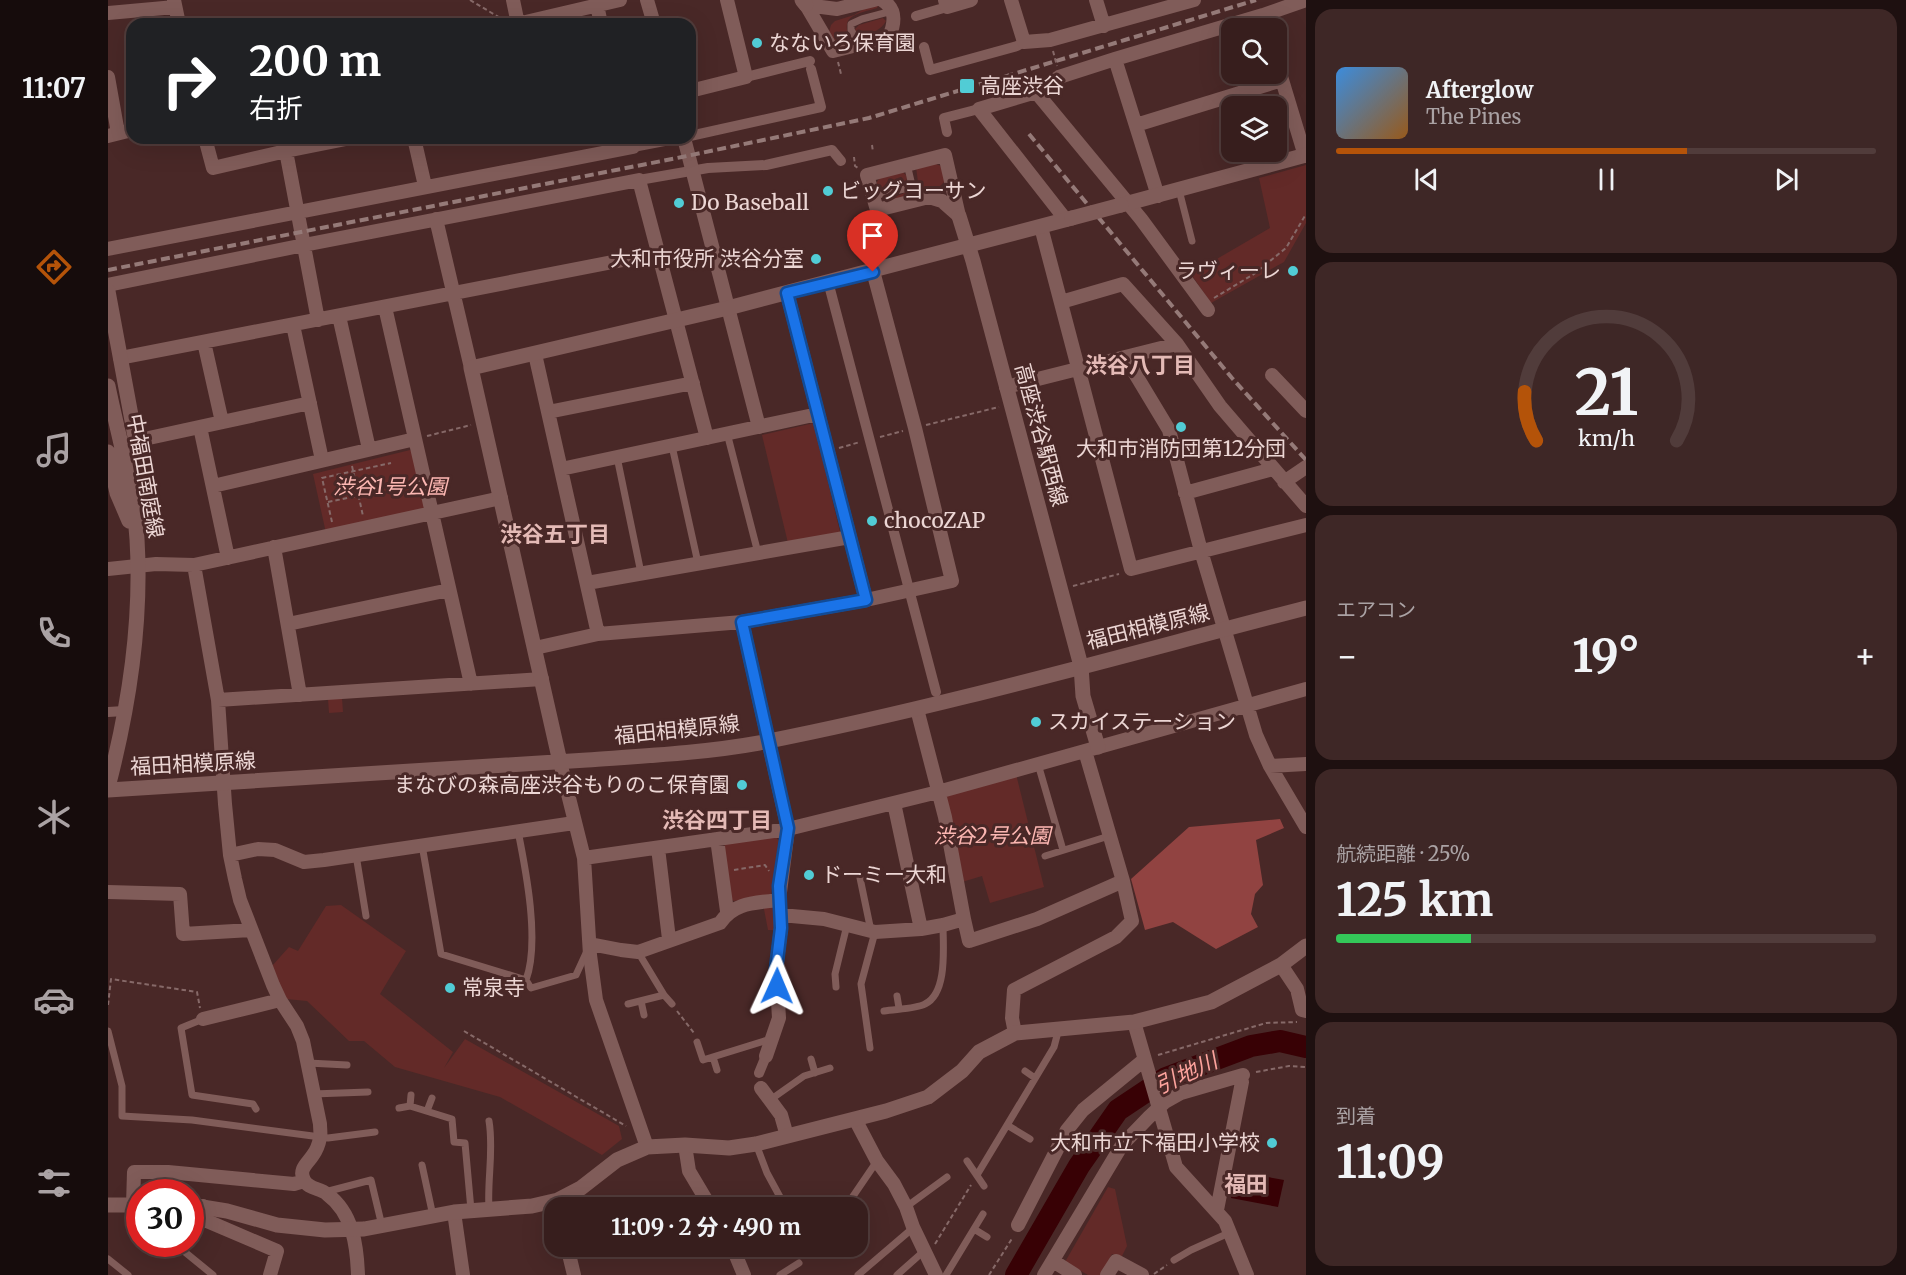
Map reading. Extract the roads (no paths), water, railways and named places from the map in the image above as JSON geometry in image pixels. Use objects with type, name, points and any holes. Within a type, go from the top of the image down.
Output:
[{"type":"street","points":[[513,0],[517,18]]},
{"type":"street","points":[[543,18],[620,0]]},
{"type":"street","points":[[647,0],[652,18]]},
{"type":"street","points":[[727,0],[746,77]]},
{"type":"street","points":[[804,2],[837,9],[874,0]]},
{"type":"street","points":[[804,2],[833,51],[889,37],[895,24],[888,3],[882,0]]},
{"type":"street","points":[[916,16],[946,3],[971,0]]},
{"type":"street","points":[[1011,0],[1024,42]]},
{"type":"street","points":[[1096,0],[1104,26]]},
{"type":"street","points":[[924,47],[930,70],[1017,46],[1024,42],[1050,40],[1194,0]]},
{"type":"street","points":[[1272,18],[1306,0]]},
{"type":"street","points":[[108,13],[174,3],[178,18]]},
{"type":"street","points":[[597,5],[600,18]]},
{"type":"street","points":[[824,36],[827,20],[837,9]]},
{"type":"street","points":[[947,132],[944,118],[1036,92],[1060,77],[1115,59],[1221,33]]},
{"type":"street","points":[[1115,59],[1158,196]]},
{"type":"street","points":[[696,90],[746,77],[811,65],[821,107],[696,135]]},
{"type":"street","points":[[108,77],[113,135]]},
{"type":"street","points":[[1136,125],[1269,84]]},
{"type":"street","points":[[471,368],[873,272],[1306,156],[1283,84]]},
{"type":"street","points":[[1036,92],[1206,307]]},
{"type":"street","points":[[979,109],[1069,219]]},
{"type":"street","points":[[207,144],[213,168],[320,144]]},
{"type":"street","points":[[415,144],[425,186]]},
{"type":"street","points":[[108,249],[623,144]]},
{"type":"street","points":[[684,144],[759,427]]},
{"type":"street","points":[[108,285],[304,244],[708,168],[766,165],[832,150],[841,161]]},
{"type":"street","points":[[286,151],[318,320]]},
{"type":"street","points":[[951,179],[941,192],[877,210],[867,175],[945,155],[951,179],[959,216]]},
{"type":"street","points":[[639,180],[707,438]]},
{"type":"street","points":[[929,197],[942,201],[959,216]]},
{"type":"street","name":"高座渋谷駅西線","points":[[959,216],[1081,666],[1091,684],[1095,701],[1092,743]]},
{"type":"street","points":[[436,219],[574,823],[584,858],[596,1000],[647,1147]]},
{"type":"street","points":[[1041,227],[1131,569],[1306,525]]},
{"type":"street","points":[[120,358],[659,254]]},
{"type":"street","points":[[535,648],[598,634],[742,622],[952,582],[915,428],[873,272]]},
{"type":"street","points":[[1061,302],[1123,284],[1177,344],[1220,406],[1273,469],[1287,480],[1306,506]]},
{"type":"street","points":[[830,289],[936,692]]},
{"type":"street","points":[[108,291],[143,480],[137,538]]},
{"type":"street","points":[[787,293],[866,600]]},
{"type":"street","points":[[385,307],[471,684]]},
{"type":"street","points":[[339,316],[369,449]]},
{"type":"street","points":[[293,325],[321,460]]},
{"type":"street","points":[[204,342],[222,422]]},
{"type":"street","points":[[1006,387],[1177,344]]},
{"type":"street","points":[[535,354],[598,634]]},
{"type":"street","points":[[1125,357],[1169,430],[1201,551],[1256,735],[1270,766],[1306,827]]},
{"type":"street","points":[[1272,375],[1306,411]]},
{"type":"street","points":[[548,412],[693,383]]},
{"type":"street","name":"中福田南庭線","points":[[108,386],[137,538],[132,664],[108,788]]},
{"type":"street","points":[[135,441],[310,403]]},
{"type":"street","points":[[561,469],[818,414]]},
{"type":"street","points":[[200,427],[228,558]]},
{"type":"street","points":[[213,486],[415,438]]},
{"type":"street","points":[[108,452],[117,493],[137,538]]},
{"type":"street","points":[[1287,480],[1306,467]]},
{"type":"street","points":[[1185,493],[1273,469]]},
{"type":"street","points":[[108,569],[156,564],[194,565],[501,498]]},
{"type":"street","points":[[587,583],[850,537]]},
{"type":"street","points":[[274,548],[300,695]]},
{"type":"street","points":[[194,565],[218,700],[230,855],[240,900],[280,1000],[297,1026],[303,1041],[321,1136],[313,1155],[303,1167],[304,1181],[310,1187],[325,1192],[334,1200],[353,1230],[357,1247],[358,1275]]},
{"type":"street","points":[[288,624],[449,590]]},
{"type":"street","name":"福田相模原線","points":[[108,788],[224,783],[662,755],[769,740],[917,709],[1306,608]]},
{"type":"street","points":[[742,622],[788,828],[779,893],[781,915],[776,969],[779,1018],[759,1073]]},
{"type":"street","points":[[218,700],[542,679]]},
{"type":"street","points":[[584,858],[788,828],[938,792],[1038,764],[1092,743],[1247,706],[1306,689]]},
{"type":"street","points":[[917,709],[945,817],[969,941],[1037,919],[1123,881]]},
{"type":"street","points":[[108,712],[124,711]]},
{"type":"street","points":[[1015,1033],[1012,1018],[1014,990],[1116,937],[1132,921],[1109,836],[1092,743]]},
{"type":"street","points":[[1270,766],[1306,764]]},
{"type":"street","points":[[894,803],[921,929]]},
{"type":"street","points":[[230,855],[258,849],[275,850],[304,862],[574,823]]},
{"type":"street","points":[[590,944],[638,952],[669,939],[720,923],[727,911],[717,839]]},
{"type":"street","points":[[658,848],[669,939]]},
{"type":"street","points":[[108,892],[180,894],[183,934],[251,930]]},
{"type":"street","points":[[727,911],[779,893]]},
{"type":"street","points":[[781,915],[824,919],[873,932],[921,929],[964,919]]},
{"type":"street","points":[[569,1197],[617,1160],[647,1147],[685,1145],[729,1148],[756,1144],[886,1111],[928,1097],[962,1071],[979,1052],[1015,1033],[1134,1022],[1210,1002],[1281,965],[1306,946]]},
{"type":"street","points":[[1281,965],[1297,989],[1302,1010],[1306,1011]]},
{"type":"street","points":[[202,1019],[280,1000]]},
{"type":"street","points":[[1134,1022],[1176,1167],[1217,1210],[1231,1232],[1247,1275]]},
{"type":"street","points":[[1018,1225],[1067,1130],[1083,1110],[1145,1063]]},
{"type":"street","points":[[1044,1275],[1122,1145],[1158,1106],[1181,1093],[1242,1079],[1217,1210]]},
{"type":"street","points":[[766,1094],[781,1115],[787,1136]]},
{"type":"street","points":[[855,1119],[877,1161],[894,1184],[906,1207],[936,1275]]},
{"type":"street","points":[[685,1145],[689,1171],[704,1197]]},
{"type":"street","points":[[134,1179],[134,1172],[168,1172],[294,1184],[304,1181]]},
{"type":"street","points":[[108,1204],[126,1205]]},
{"type":"street","points":[[204,1207],[287,1227],[353,1230],[454,1212],[544,1205]]},
{"type":"street","points":[[454,1212],[463,1275]]},
{"type":"street","points":[[204,1216],[207,1221],[277,1251],[270,1275]]},
{"type":"street","points":[[570,1257],[574,1275]]},
{"type":"street","points":[[737,1257],[744,1275]]},
{"type":"street","points":[[1053,1261],[1075,1275]]},
{"type":"street","points":[[1107,1275],[1116,1261],[1142,1275]]},
{"type":"lane","points":[[860,44],[851,30],[851,24],[892,11]]},
{"type":"lane","points":[[873,196],[904,189],[911,181],[907,164]]},
{"type":"lane","points":[[1179,190],[1192,241]]},
{"type":"lane","points":[[727,434],[758,553]]},
{"type":"lane","points":[[672,446],[698,563]]},
{"type":"lane","points":[[617,457],[641,573]]},
{"type":"lane","points":[[1038,764],[1063,850]]},
{"type":"lane","points":[[518,831],[528,882],[531,919],[530,968],[526,980]]},
{"type":"lane","points":[[1045,856],[1109,836]]},
{"type":"lane","points":[[422,845],[441,954],[526,980],[531,988],[576,975],[590,944]]},
{"type":"lane","points":[[356,855],[366,916]]},
{"type":"lane","points":[[860,878],[873,932],[861,984],[870,1048]]},
{"type":"lane","points":[[836,987],[835,974],[848,925]]},
{"type":"lane","points":[[884,1011],[925,1004],[935,996],[942,978],[943,925]]},
{"type":"lane","points":[[638,952],[672,1004]]},
{"type":"lane","points":[[628,1004],[664,995]]},
{"type":"lane","points":[[897,996],[899,1008]]},
{"type":"lane","points":[[641,1001],[644,1015]]},
{"type":"lane","points":[[202,1019],[181,1028],[192,1095],[253,1104],[256,1109]]},
{"type":"lane","points":[[977,1175],[1054,1047],[1059,1028]]},
{"type":"lane","points":[[108,1031],[122,1086],[122,1116],[192,1120],[328,1138],[375,1132]]},
{"type":"lane","points":[[696,1038],[703,1060],[772,1038]]},
{"type":"lane","points":[[713,1057],[717,1070]]},
{"type":"lane","points":[[811,1059],[815,1072]]},
{"type":"lane","points":[[308,1064],[347,1065]]},
{"type":"lane","points":[[766,1094],[804,1076],[830,1068]]},
{"type":"lane","points":[[1025,1071],[1035,1078]]},
{"type":"lane","points":[[313,1094],[368,1092]]},
{"type":"lane","points":[[410,1106],[411,1095]]},
{"type":"lane","points":[[427,1111],[432,1098]]},
{"type":"lane","points":[[399,1108],[410,1106],[452,1119],[453,1142],[465,1143],[471,1210]]},
{"type":"lane","points":[[489,1121],[491,1131],[489,1209]]},
{"type":"lane","points":[[1007,1125],[1030,1139]]},
{"type":"lane","points":[[491,1131],[501,1131]]},
{"type":"lane","points":[[756,1144],[767,1173],[780,1197]]},
{"type":"lane","points":[[852,1197],[877,1161]]},
{"type":"lane","points":[[967,1161],[984,1186]]},
{"type":"lane","points":[[422,1165],[433,1216]]},
{"type":"lane","points":[[906,1207],[946,1176]]},
{"type":"lane","points":[[325,1192],[371,1180],[382,1226]]},
{"type":"lane","points":[[946,1275],[983,1214]]},
{"type":"lane","points":[[858,1275],[913,1227]]},
{"type":"lane","points":[[974,1229],[987,1237]]},
{"type":"lane","points":[[1174,1260],[1231,1232]]},
{"type":"lane","points":[[897,1275],[926,1254]]},
{"type":"lane","points":[[191,1257],[213,1275]]},
{"type":"lane","points":[[108,1259],[128,1275]]},
{"type":"lane","points":[[780,1275],[799,1263]]},
{"type":"waterway","name":"引地川","points":[[1016,1275],[1079,1166],[1118,1110],[1166,1078],[1251,1046],[1280,1041],[1306,1047]]},
{"type":"railway","points":[[108,270],[869,118],[1256,0]]},
{"type":"railway","points":[[1029,134],[1232,378],[1306,460]]},
{"type":"place","name":"なないろ保育園","points":[[757,43]]},
{"type":"place","name":"高座渋谷","points":[[967,86]]},
{"type":"place","name":"ビッグヨーサン","points":[[828,191]]},
{"type":"place","name":"Do Baseball","points":[[679,203]]},
{"type":"place","name":"大和市役所 渋谷分室","points":[[816,259]]},
{"type":"place","name":"ラヴィーレ","points":[[1293,271]]},
{"type":"place","name":"大和市消防団第12分団","points":[[1181,427]]},
{"type":"place","name":"chocoZAP","points":[[872,521]]},
{"type":"place","name":"スカイステーション","points":[[1036,722]]},
{"type":"place","name":"まなびの森高座渋谷もりのこ保育園","points":[[742,785]]},
{"type":"place","name":"ドーミー大和","points":[[809,875]]},
{"type":"place","name":"常泉寺","points":[[450,988]]},
{"type":"place","name":"大和市立下福田小学校","points":[[1272,1143]]},
{"type":"district","name":"渋谷八丁目","points":[[1140,365]]},
{"type":"district","name":"渋谷五丁目","points":[[555,534]]},
{"type":"district","name":"渋谷四丁目","points":[[717,820]]},
{"type":"district","name":"福田","points":[[1246,1184]]},
{"type":"park label","name":"渋谷1号公園","points":[[390,487]]},
{"type":"park label","name":"渋谷2号公園","points":[[992,836]]}]
